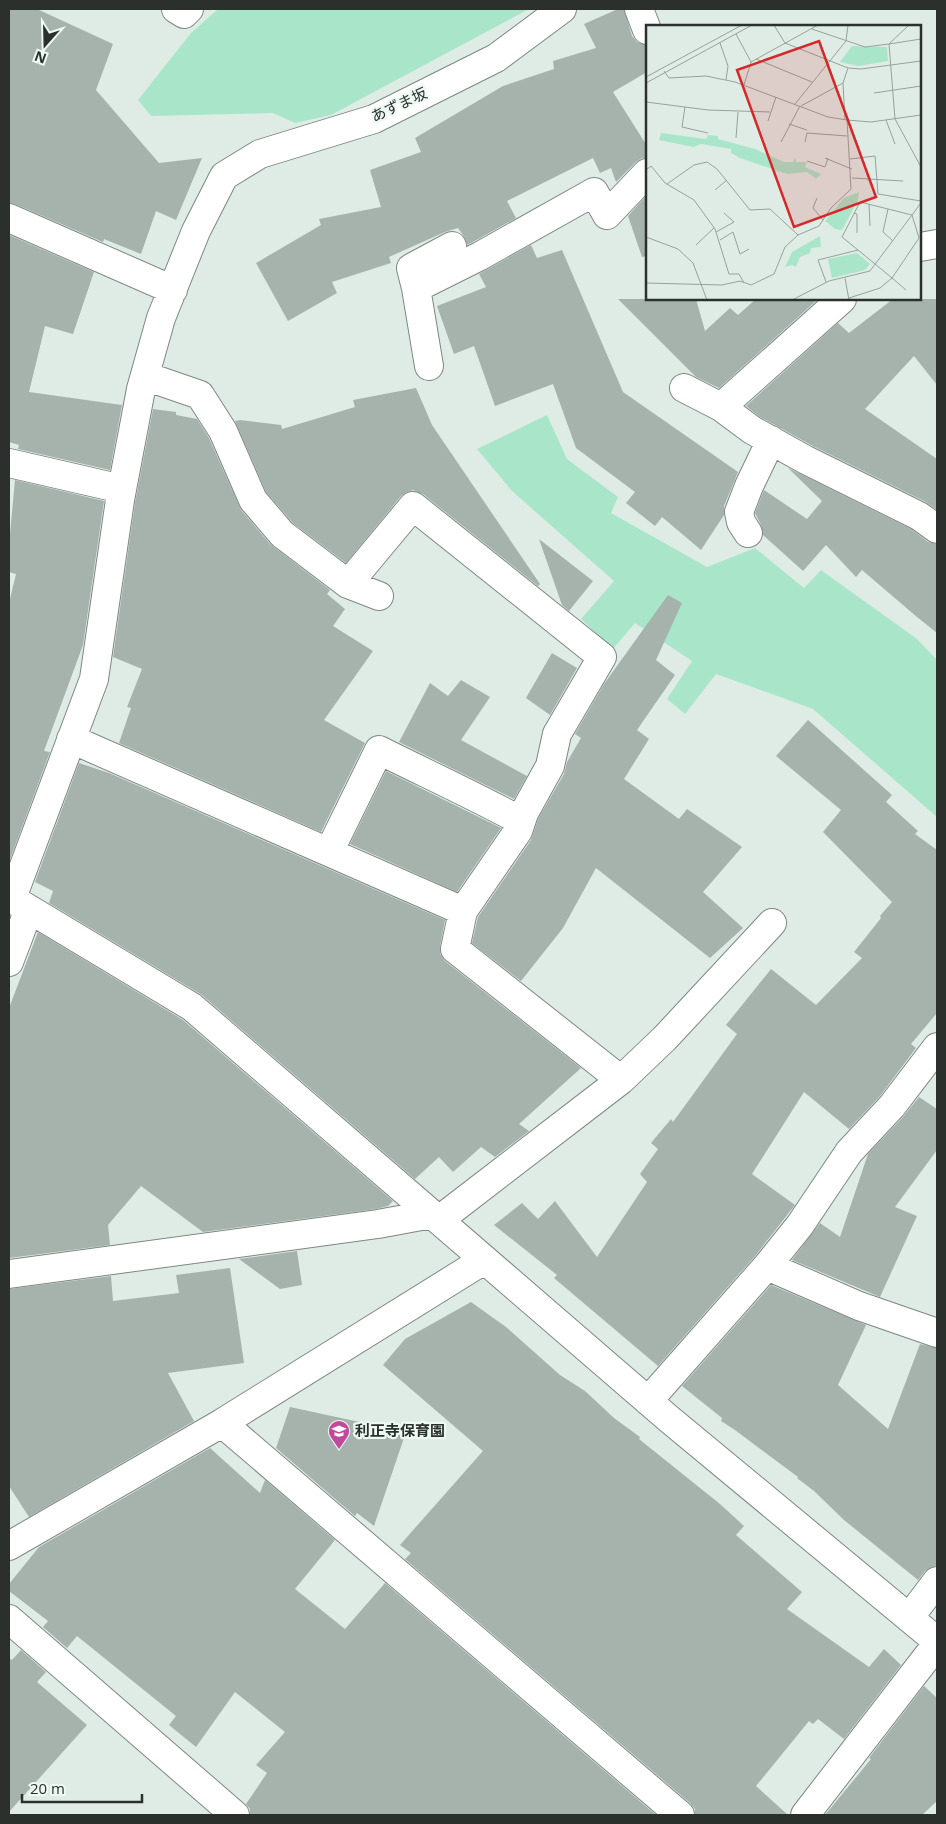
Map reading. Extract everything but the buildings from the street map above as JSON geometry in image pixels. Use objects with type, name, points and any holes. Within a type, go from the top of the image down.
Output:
[{"type":"street","points":[[176,9],[184,14],[189,9]]},
{"type":"street","name":"あずま坂","points":[[173,290],[196,231],[224,176],[260,154],[374,119],[496,58],[562,9]]},
{"type":"street","points":[[639,9],[646,27]]},
{"type":"street","points":[[416,288],[480,256],[594,192],[607,215],[646,174]]},
{"type":"street","points":[[9,218],[173,290],[161,318],[141,389],[122,489],[94,679],[71,739],[17,901],[9,962]]},
{"type":"street","points":[[921,247],[937,244]]},
{"type":"street","points":[[429,366],[416,288],[410,268],[452,246]]},
{"type":"street","points":[[721,407],[841,300]]},
{"type":"street","points":[[145,376],[200,395],[224,431],[253,500],[282,534],[348,584],[379,596]]},
{"type":"street","points":[[684,388],[721,407],[761,435],[806,460],[919,516],[937,529]]},
{"type":"street","points":[[748,533],[741,522],[739,512],[749,486],[761,435]]},
{"type":"street","points":[[9,463],[122,489]]},
{"type":"street","points":[[348,584],[412,506],[602,657],[557,734],[550,766],[520,826],[463,911],[455,949],[621,1080]]},
{"type":"street","points":[[71,739],[463,911]]},
{"type":"street","points":[[329,852],[379,750],[478,798],[520,826]]},
{"type":"street","points":[[17,901],[192,1007],[648,1401],[937,1642],[805,1815]]},
{"type":"street","points":[[9,1274],[436,1217],[621,1080],[665,1038],[772,923]]},
{"type":"street","points":[[648,1401],[767,1266],[800,1225],[849,1152],[892,1106],[937,1047]]},
{"type":"street","points":[[9,1546],[222,1423],[484,1260]]},
{"type":"street","points":[[767,1266],[859,1306],[937,1333]]},
{"type":"street","points":[[222,1423],[680,1815]]},
{"type":"street","points":[[910,1618],[937,1581]]},
{"type":"street","points":[[9,1619],[236,1815]]},
{"type":"green space","points":[[218,9],[529,9],[331,115],[295,123],[273,113],[151,116],[138,100],[191,33]]},
{"type":"green space","points":[[547,415],[567,459],[618,497],[611,513],[707,567],[755,548],[804,588],[821,570],[917,639],[937,660],[937,817],[813,709],[716,674],[685,714],[667,699],[692,661],[635,623],[613,649],[581,619],[614,581],[512,491],[477,449]]},
{"type":"place","name":"利正寺保育園","points":[[339,1450]]}]
